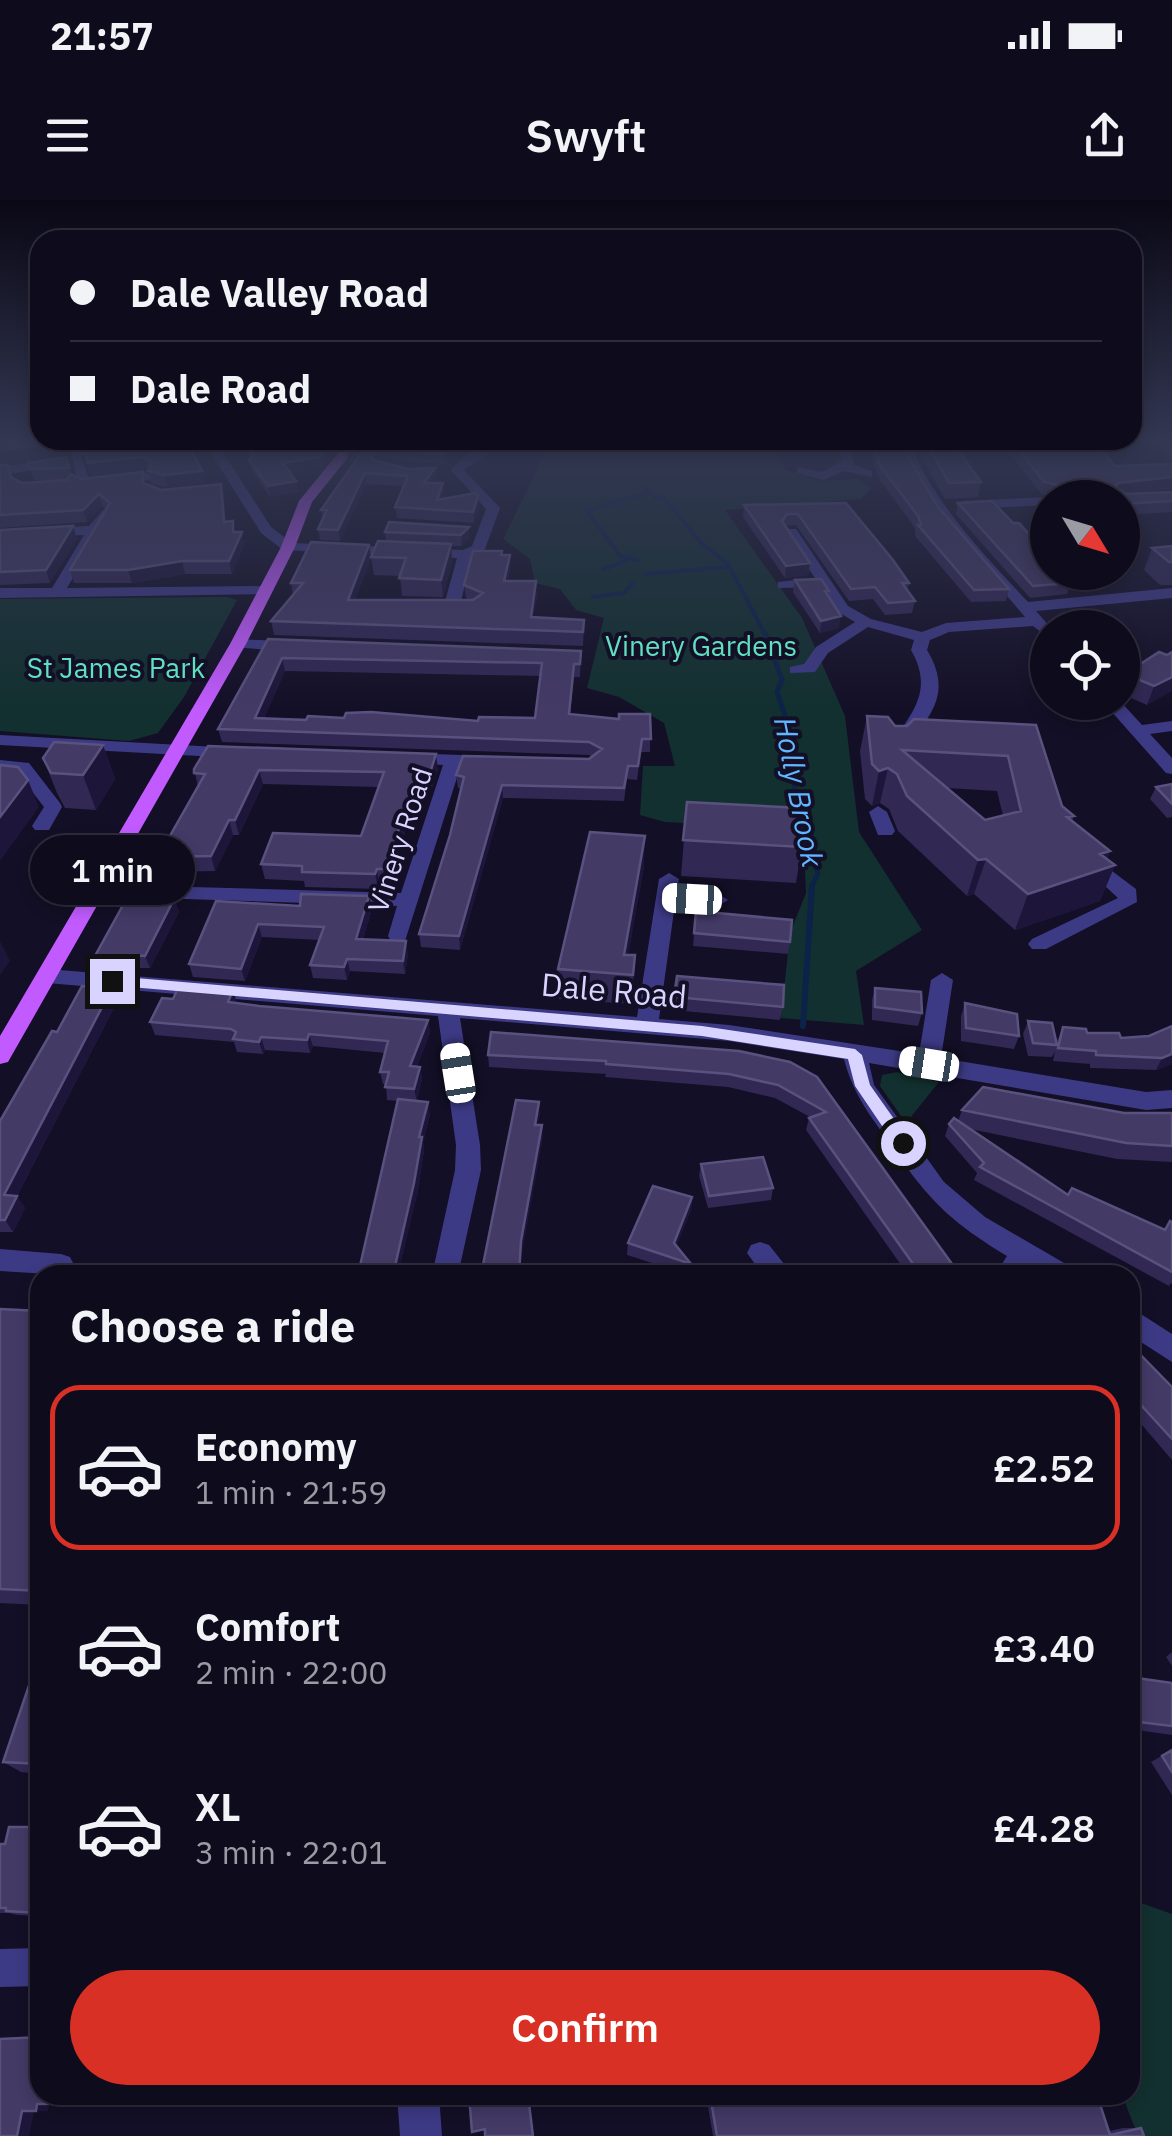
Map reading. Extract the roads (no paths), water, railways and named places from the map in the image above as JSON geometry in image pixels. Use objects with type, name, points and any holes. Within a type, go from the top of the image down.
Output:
[{"type":"main road","points":[[2,1049],[238,644],[296,530]]},
{"type":"street","points":[[0,535],[86,530]]},
{"type":"street","points":[[57,592],[92,530]]},
{"type":"street","points":[[270,530],[288,547],[465,554],[478,549],[484,531],[472,530]]},
{"type":"street","points":[[959,530],[1030,612]]},
{"type":"street","points":[[791,532],[843,608],[866,622],[921,644],[933,672],[933,688],[893,753]]},
{"type":"street","points":[[465,554],[463,585],[444,605],[472,606]]},
{"type":"street","points":[[783,586],[825,582]]},
{"type":"street","points":[[0,592],[267,590]]},
{"type":"street","points":[[1025,606],[1172,594]]},
{"type":"street","points":[[1118,598],[1130,610]]},
{"type":"street","points":[[796,670],[809,669],[822,650],[866,622]]},
{"type":"street","points":[[921,644],[946,628],[1030,627]]},
{"type":"street","points":[[238,644],[319,648]]},
{"type":"street","points":[[135,749],[189,728]]},
{"type":"street","points":[[1158,729],[1172,769]]},
{"type":"street","points":[[0,740],[248,754]]},
{"type":"street","points":[[135,749],[152,768],[157,783]]},
{"type":"street","points":[[379,758],[510,762]]},
{"type":"street","name":"Vinery Road","points":[[398,936],[454,760]]},
{"type":"street","points":[[0,765],[23,767],[54,807],[42,826]]},
{"type":"street","points":[[878,812],[886,832]]},
{"type":"street","points":[[1039,944],[1127,902],[1129,894],[1074,848]]},
{"type":"street","points":[[647,1026],[668,888],[718,900]]},
{"type":"street","points":[[154,892],[409,900]]},
{"type":"street","name":"Dale Road","points":[[47,976],[771,1038],[1064,1090],[1146,1101],[1172,1099]]},
{"type":"street","points":[[929,1064],[942,980]]},
{"type":"street","points":[[447,1265],[468,1170],[468,1145],[448,1010]]},
{"type":"street","points":[[855,1055],[863,1086],[935,1189],[976,1224],[1045,1265]]},
{"type":"street","points":[[760,1252],[771,1265]]},
{"type":"street","points":[[1015,1265],[1024,1252]]},
{"type":"street","points":[[0,1260],[61,1265]]},
{"type":"street","points":[[1140,1326],[1172,1350]]},
{"type":"street","points":[[0,1968],[30,1967]]},
{"type":"street","points":[[419,2105],[421,2136]]},
{"type":"waterway","points":[[601,530],[620,556],[638,560]]},
{"type":"waterway","name":"Holly Brook","points":[[691,530],[728,564],[767,638]]},
{"type":"waterway","points":[[603,569],[626,561]]},
{"type":"waterway","points":[[645,574],[728,567]]},
{"type":"waterway","points":[[593,597],[624,593],[633,583]]},
{"type":"waterway","name":"Holly Brook","points":[[766,635],[782,680],[777,692],[789,727],[796,801],[812,829],[810,851],[818,873],[812,887]]},
{"type":"waterway","name":"Holly Brook","points":[[803,1026],[812,887]]},
{"type":"park label","name":"Vinery Gardens","points":[[701,646]]},
{"type":"park label","name":"St James Park","points":[[116,668]]}]
